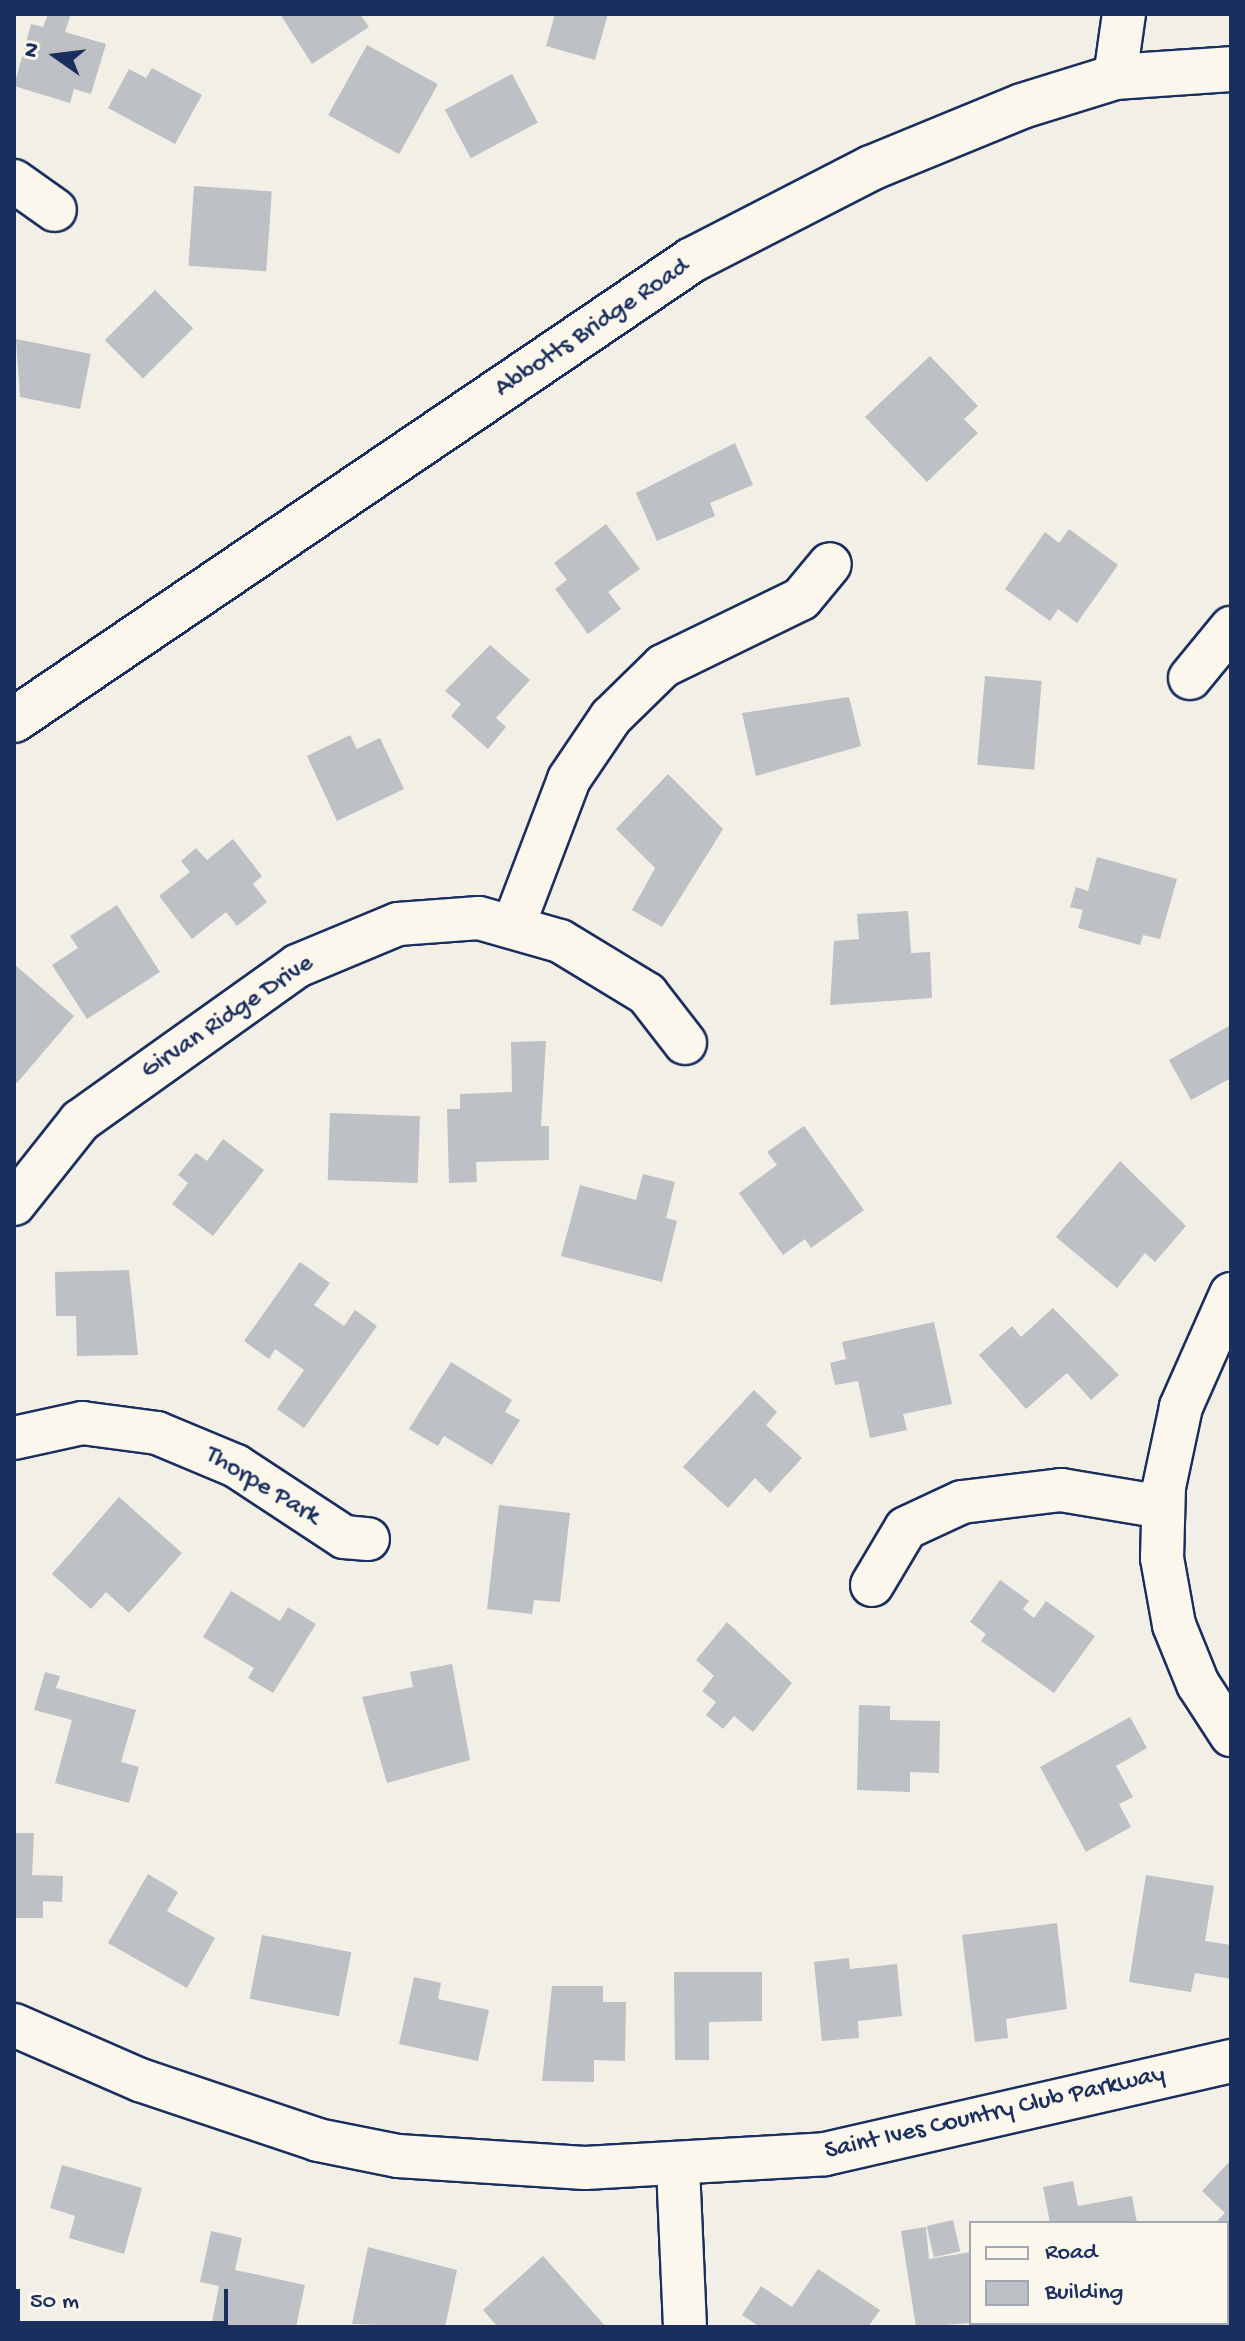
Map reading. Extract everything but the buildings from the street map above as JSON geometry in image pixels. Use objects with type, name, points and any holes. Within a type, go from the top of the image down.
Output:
[{"type":"main road","name":"Abbotts Bridge Road","points":[[14,720],[692,260],[871,168],[1115,77],[1231,69]]},
{"type":"street","points":[[1115,77],[1124,14]]},
{"type":"street","points":[[14,181],[55,210]]},
{"type":"street","points":[[514,924],[569,779],[611,717],[663,666],[801,599],[830,564]]},
{"type":"street","points":[[1190,678],[1231,628]]},
{"type":"street","name":"Girvan Ridge Drive","points":[[14,1204],[80,1121],[297,966],[398,924],[479,918],[514,924],[637,987],[685,1043]]},
{"type":"street","points":[[1231,1294],[1181,1407],[1163,1507],[1162,1558],[1174,1625],[1198,1684],[1231,1735]]},
{"type":"street","name":"Thorpe Park","points":[[14,1438],[82,1423],[157,1433],[236,1466],[344,1537],[368,1539]]},
{"type":"street","points":[[872,1585],[906,1528],[962,1502],[1061,1490],[1163,1507]]},
{"type":"street","name":"Saint Ives Country Club Parkway","points":[[14,2025],[155,2086],[318,2140],[487,2164],[678,2167],[825,2154],[1231,2061]]},
{"type":"street","points":[[678,2167],[685,2327]]}]
